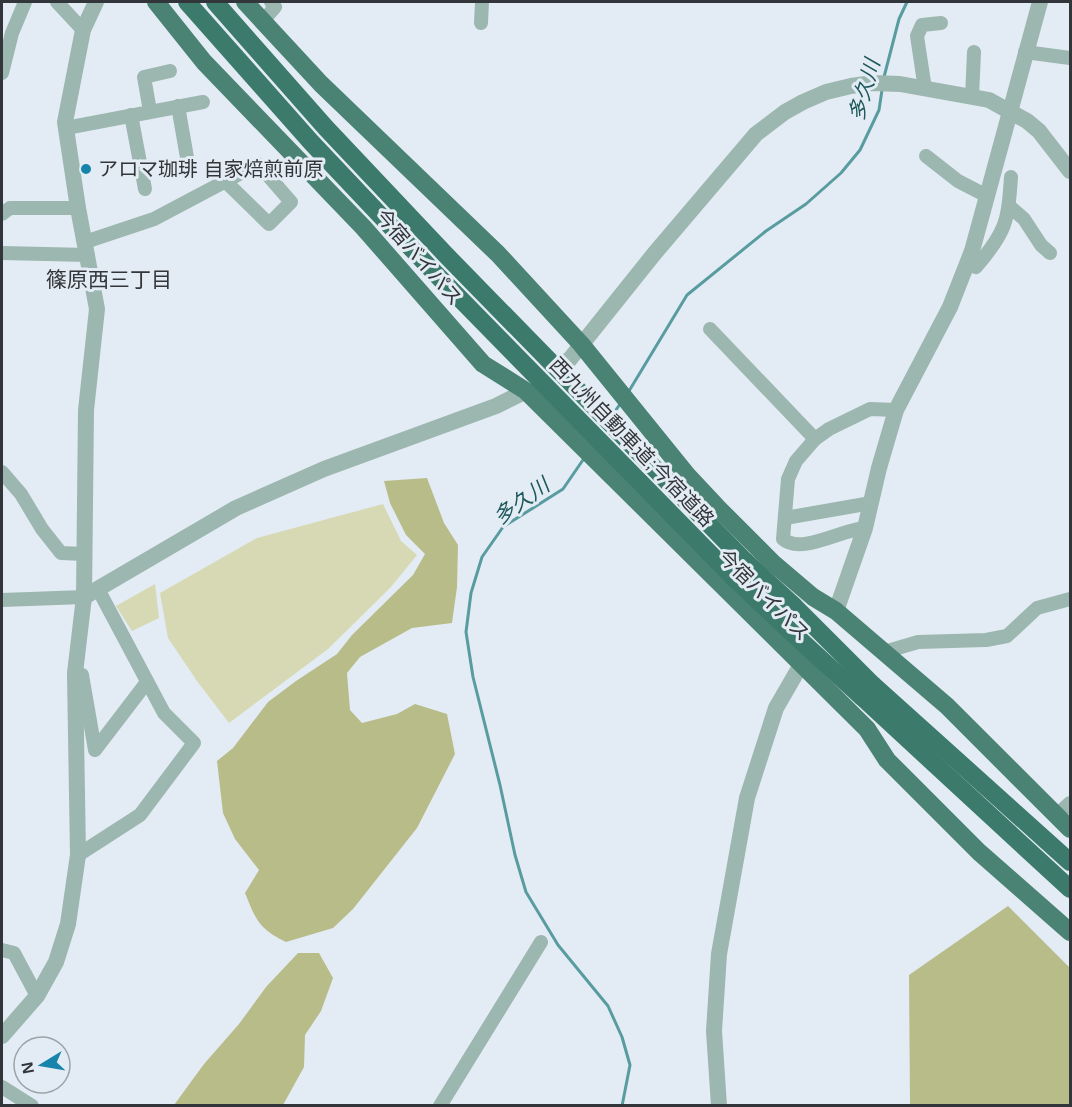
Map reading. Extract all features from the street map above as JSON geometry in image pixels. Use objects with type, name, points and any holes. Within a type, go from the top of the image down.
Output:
[{"type":"highway","name":"今宿バイパス","points":[[156,2],[204,62],[363,226],[483,364],[526,391],[867,729],[887,760],[979,852],[1071,932]]},
{"type":"highway","name":"西九州自動車道;今宿道路","points":[[187,2],[311,142],[430,268],[735,579],[788,629],[868,691],[1071,862]]},
{"type":"highway","name":"西九州自動車道;今宿道路","points":[[215,2],[326,128],[445,254],[745,561],[794,606],[868,691],[1071,889]]},
{"type":"highway","name":"今宿バイパス","points":[[245,2],[321,84],[498,254],[581,344],[637,416],[717,507],[773,563],[813,597],[837,611],[947,706],[1071,829]]},
{"type":"street","points":[[2,74],[12,33],[25,2]]},
{"type":"street","points":[[57,2],[83,30]]},
{"type":"street","points":[[2,1036],[37,996],[56,962],[68,924],[78,855],[75,674],[91,593],[84,554],[86,410],[97,309],[65,122],[83,30],[96,2]]},
{"type":"street","points":[[263,21],[275,7],[271,2]]},
{"type":"street","points":[[481,23],[482,2]]},
{"type":"street","points":[[837,611],[865,528],[896,410],[950,307],[967,263],[1040,2]]},
{"type":"street","points":[[925,89],[917,36],[922,25],[941,23]]},
{"type":"street","points":[[972,97],[974,52]]},
{"type":"street","points":[[1025,52],[1071,58]]},
{"type":"street","points":[[150,111],[144,77],[170,71]]},
{"type":"street","points":[[564,363],[609,313],[654,254],[756,134],[772,120],[803,102],[851,86],[873,83],[900,84],[989,100],[1011,111],[1039,131],[1071,171]]},
{"type":"street","points":[[66,128],[202,102]]},
{"type":"street","points":[[178,106],[189,170]]},
{"type":"street","points":[[131,115],[145,189]]},
{"type":"street","points":[[926,156],[958,182],[987,196]]},
{"type":"street","points":[[2,253],[86,249],[154,219],[225,181],[258,164],[291,202],[269,224],[225,181]]},
{"type":"street","points":[[967,263],[976,267],[995,245],[1005,226],[1011,177]]},
{"type":"street","points":[[1009,206],[1024,219],[1041,245],[1050,253]]},
{"type":"street","points":[[2,214],[10,208],[78,208]]},
{"type":"street","points":[[710,329],[815,439]]},
{"type":"street","points":[[2,600],[91,593],[236,508],[324,469],[496,406],[526,391]]},
{"type":"street","points":[[865,528],[854,529],[810,544],[787,542],[783,538],[788,479],[796,461],[815,439],[829,429],[870,408],[896,410]]},
{"type":"street","points":[[2,472],[21,494],[42,529],[61,553],[84,554]]},
{"type":"street","points":[[785,518],[871,503]]},
{"type":"street","points":[[78,855],[140,815],[194,743],[165,713],[91,593]]},
{"type":"street","points":[[884,652],[918,642],[986,640],[1006,636],[1037,608],[1071,598]]},
{"type":"street","points":[[719,1106],[714,1031],[719,954],[747,798],[776,708],[802,663]]},
{"type":"street","points":[[75,674],[82,675],[95,750],[147,682]]},
{"type":"street","points":[[1056,816],[1071,802]]},
{"type":"street","points":[[440,1106],[541,942]]},
{"type":"street","points":[[2,950],[14,953],[37,996]]},
{"type":"street","points":[[2,1087],[32,1106]]},
{"type":"green space","points":[[427,478],[444,523],[458,545],[457,587],[452,623],[412,628],[360,657],[347,673],[350,710],[362,723],[397,714],[415,704],[447,714],[455,754],[417,828],[353,909],[333,928],[286,942],[270,933],[259,923],[245,893],[259,870],[235,839],[223,813],[217,761],[233,748],[268,702],[337,654],[352,635],[413,575],[425,554],[406,535],[390,503],[384,481]]},
{"type":"green space","points":[[383,504],[401,541],[417,555],[390,588],[328,649],[229,723],[168,638],[160,593],[257,538]]},
{"type":"green space","points":[[155,584],[159,618],[132,631],[116,606]]},
{"type":"green space","points":[[1008,906],[1070,968],[1070,1105],[910,1105],[909,975]]},
{"type":"green space","points":[[298,953],[319,953],[333,978],[321,1011],[305,1035],[304,1067],[283,1105],[174,1105],[266,987]]},
{"type":"waterway","name":"多久川","points":[[884,77],[899,19],[907,2]]},
{"type":"waterway","name":"多久川","points":[[629,391],[687,295],[766,231],[806,204],[841,173],[860,150],[879,110],[882,90]]},
{"type":"waterway","name":"多久川","points":[[612,416],[620,404]]},
{"type":"waterway","name":"多久川","points":[[585,457],[563,489],[503,527],[482,557],[471,593],[466,632],[473,677],[515,855],[526,892],[558,945],[608,1006],[622,1037],[630,1065],[622,1106]]},
{"type":"place","name":"アロマ珈琲 自家焙煎前原","points":[[86,169]]},
{"type":"district","name":"篠原西三丁目","points":[[109,279]]}]
